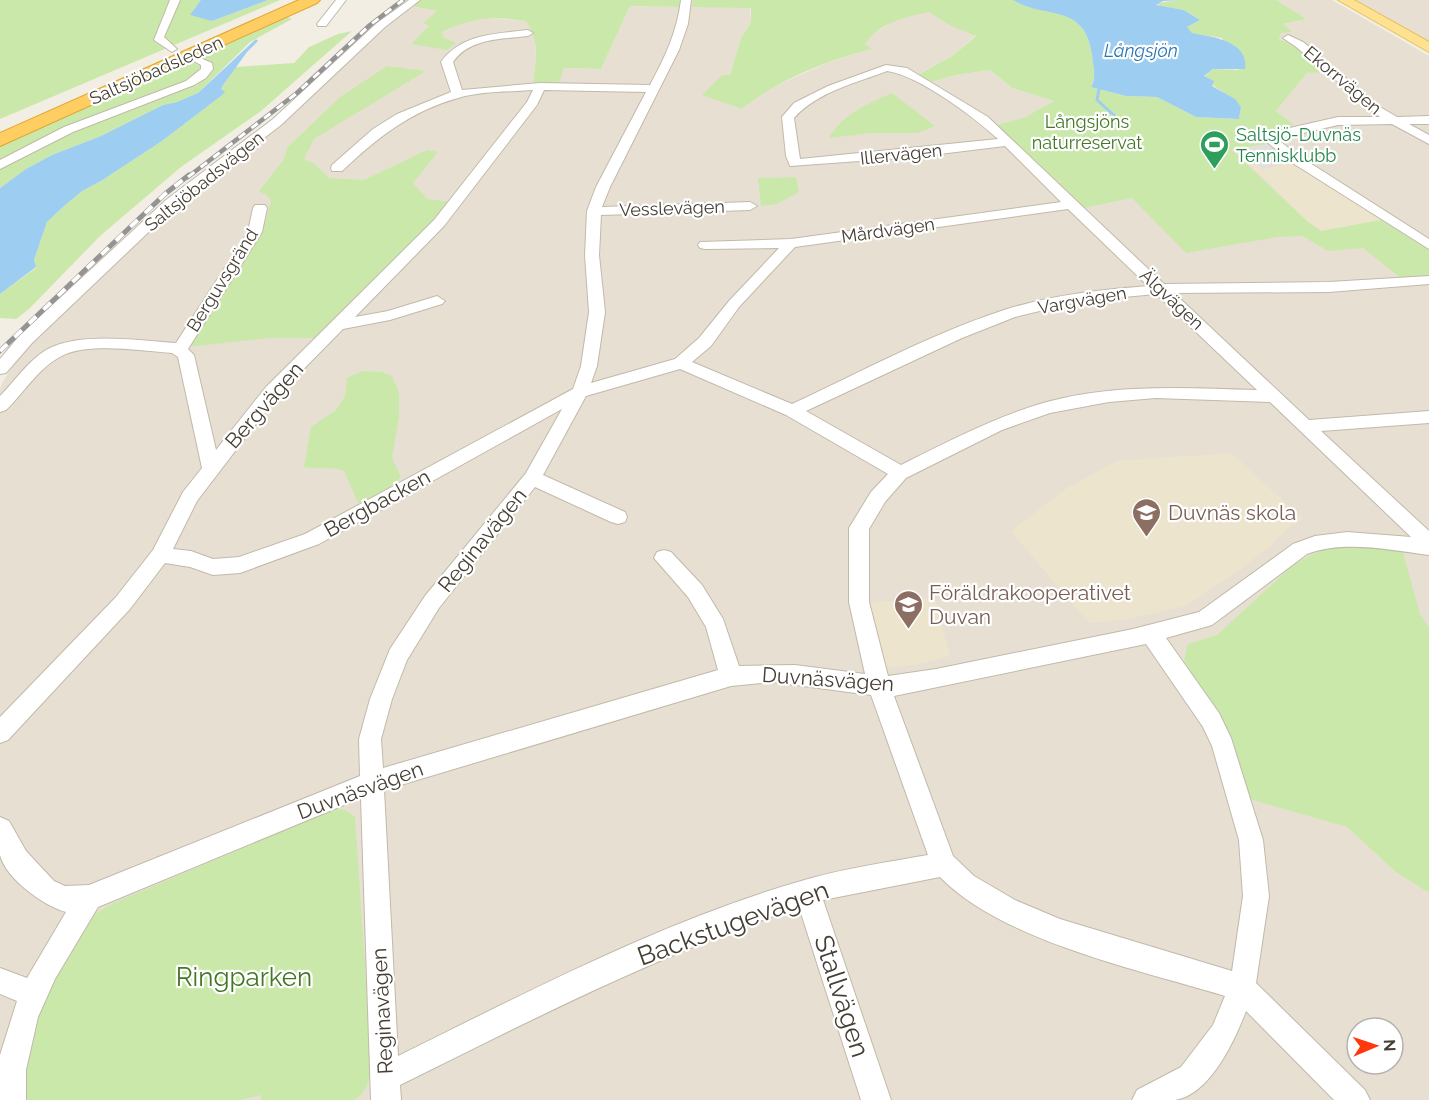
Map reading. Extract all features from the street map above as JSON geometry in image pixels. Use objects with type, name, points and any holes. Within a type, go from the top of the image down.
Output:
[{"type":"highway","name":"Saltsjöbadsleden","points":[[0,129],[292,0]]},
{"type":"highway","name":"Saltsjöbadsleden","points":[[0,140],[312,0]]},
{"type":"main road","points":[[1345,0],[1429,48]]},
{"type":"street","points":[[172,49],[159,40],[159,37],[175,0]]},
{"type":"street","points":[[322,24],[341,0]]},
{"type":"street","name":"Saltsjöbadsvägen","points":[[0,369],[26,339],[171,203],[277,122],[381,25],[415,0]]},
{"type":"street","name":"Reginavägen","points":[[385,1089],[370,783],[370,739],[381,699],[398,656],[432,602],[532,478],[580,392],[589,366],[597,312],[591,255],[594,211],[603,187],[680,37],[686,0]]},
{"type":"street","points":[[457,94],[447,62],[457,47],[474,41],[528,33]]},
{"type":"street","name":"Ekorrvägen","points":[[1288,38],[1299,44],[1361,98],[1429,140]]},
{"type":"street","points":[[0,165],[28,147],[64,131],[190,83],[202,76],[207,69],[206,63],[193,58]]},
{"type":"street","name":"Älgvägen","points":[[795,163],[792,156],[788,117],[798,106],[872,72],[886,68],[903,70],[984,120],[1071,205],[1308,426],[1429,544]]},
{"type":"street","points":[[337,168],[385,127],[429,104],[457,94],[540,86],[653,89]]},
{"type":"street","name":"Bergvägen","points":[[0,733],[123,603],[160,555],[190,497],[211,467],[272,391],[439,223],[533,103],[540,86]]},
{"type":"street","points":[[1429,120],[1338,121],[1267,137],[1276,146],[1429,245]]},
{"type":"street","name":"Illervägen","points":[[795,163],[1008,142]]},
{"type":"street","name":"Mårdvägen","points":[[705,245],[791,243],[1071,205]]},
{"type":"street","name":"Vesslevägen","points":[[594,211],[750,206]]},
{"type":"street","name":"Berguvsgränd","points":[[178,350],[255,232],[260,208]]},
{"type":"street","points":[[791,243],[734,304],[705,342],[681,363],[792,411],[900,473]]},
{"type":"street","name":"Vargvägen","points":[[792,411],[956,334],[1010,313],[1081,296],[1162,289],[1329,287],[1429,280]]},
{"type":"street","points":[[336,325],[390,315],[437,301]]},
{"type":"street","points":[[0,406],[43,360],[60,349],[84,345],[176,348],[186,355],[211,467]]},
{"type":"street","name":"Bergbacken","points":[[160,555],[191,559],[213,567],[240,565],[303,542],[580,392],[681,363]]},
{"type":"street","points":[[1277,397],[1156,392],[1079,400],[1047,408],[996,426],[900,473],[878,497],[859,528],[860,602],[879,686],[944,864],[965,885],[1006,909],[1059,932],[1242,988],[1355,1100]]},
{"type":"street","points":[[1308,426],[1429,417]]},
{"type":"street","points":[[532,478],[618,517]]},
{"type":"street","name":"Duvnäsvägen","points":[[89,898],[370,783],[731,676],[795,674],[879,686],[936,680],[1151,634],[1205,619],[1300,549],[1313,543],[1352,540],[1429,544]]},
{"type":"street","points":[[664,558],[694,591],[716,625],[731,676]]},
{"type":"street","points":[[1146,1100],[1191,1077],[1222,1035],[1242,988],[1256,896],[1251,840],[1218,732],[1151,634]]},
{"type":"street","points":[[0,828],[3,838],[21,865],[46,892],[65,899],[89,898]]},
{"type":"street","name":"Backstugevägen","points":[[385,1089],[604,971],[703,930],[807,892],[944,864]]},
{"type":"street","name":"Stallvägen","points":[[807,892],[876,1100]]},
{"type":"street","points":[[11,1100],[10,1072],[17,1033],[32,993],[89,898]]},
{"type":"street","points":[[0,981],[32,993]]},
{"type":"shaded area","points":[[680,0],[693,0],[693,7],[750,7],[751,22],[741,38],[730,75],[703,94],[742,109],[761,94],[784,82],[827,63],[871,49],[865,44],[871,35],[897,19],[929,11],[951,26],[976,35],[952,56],[920,73],[931,82],[956,75],[990,70],[1012,88],[1055,101],[1025,117],[998,125],[1025,153],[1064,182],[1058,184],[1066,191],[1267,143],[1261,134],[1293,125],[1276,111],[1307,73],[1325,71],[1296,46],[1279,39],[1283,24],[1307,19],[1276,0],[1332,0],[1429,56],[1429,1100],[0,1100],[0,388],[3,382],[20,354],[162,214],[411,6],[437,11],[424,23],[444,38],[442,32],[468,21],[487,18],[526,21],[534,33],[536,55],[533,82],[563,68],[601,69],[630,6],[679,7]]},
{"type":"shaded area","points":[[1354,0],[1429,0],[1429,42],[1362,4]]},
{"type":"shaded area","points":[[1268,144],[1294,162],[1263,169],[1251,160],[1246,161],[1232,149]]},
{"type":"shaded area","points":[[1284,155],[1381,220],[1321,231],[1308,222],[1246,161]]},
{"type":"shaded area","name":"Duvnäs skola","points":[[1231,453],[1303,519],[1285,530],[1275,542],[1238,571],[1186,606],[1128,619],[1091,623],[1011,531],[1067,488],[1117,461]]},
{"type":"shaded area","name":"Föräldrakooperativet Duvan","points":[[935,598],[950,656],[916,665],[883,668],[866,603]]},
{"type":"green space","points":[[0,0],[202,0],[212,21],[268,0],[280,0],[0,119]]},
{"type":"green space","points":[[420,0],[680,0],[679,7],[630,6],[601,69],[564,68],[559,83],[533,82],[535,43],[526,21],[502,18],[483,19],[454,27],[442,32],[444,38],[456,43],[447,50],[411,44],[429,26],[423,23],[437,11],[411,6]]},
{"type":"green space","name":"Långsjöns naturreservat","points":[[693,0],[1013,0],[1025,6],[1062,15],[1072,19],[1081,27],[1088,38],[1092,55],[1094,75],[1091,87],[1126,96],[1157,97],[1196,117],[1239,119],[1241,107],[1204,77],[1213,69],[1239,70],[1222,38],[1192,33],[1187,27],[1200,20],[1184,10],[1160,6],[1156,3],[1182,0],[1276,0],[1307,19],[1283,24],[1292,32],[1281,33],[1279,39],[1296,46],[1325,72],[1307,73],[1276,111],[1294,125],[1262,134],[1263,140],[1268,144],[1232,150],[1308,222],[1321,231],[1381,220],[1429,250],[1429,277],[1402,279],[1363,248],[1328,251],[1302,236],[1277,237],[1186,253],[1132,198],[1084,208],[1057,183],[1064,181],[1055,181],[997,125],[1025,117],[1054,101],[1012,88],[990,70],[956,75],[931,82],[919,74],[952,56],[976,36],[951,26],[929,12],[885,26],[865,44],[872,49],[804,72],[771,89],[742,109],[702,95],[722,75],[730,75],[741,38],[751,22],[751,8],[692,7]]},
{"type":"green space","points":[[285,16],[292,19],[250,42],[198,93],[163,105],[101,136],[52,155],[26,169],[0,188],[0,169],[75,129],[193,86],[211,71],[209,64],[196,56]]},
{"type":"green space","points":[[352,31],[261,111],[181,167],[100,236],[29,309],[16,319],[0,318],[0,294],[36,268],[34,260],[47,222],[82,191],[162,141],[221,96],[221,89],[236,67],[294,63],[309,47],[338,34]]},
{"type":"green space","points":[[187,60],[202,69],[187,82],[44,137],[0,162],[0,146]]},
{"type":"green space","points":[[387,66],[426,71],[314,139],[304,159],[315,164],[329,178],[364,180],[427,150],[438,152],[413,183],[427,199],[450,202],[390,266],[317,338],[269,338],[187,347],[263,232],[271,201],[268,196],[259,191],[284,159],[287,148],[340,97]]},
{"type":"green space","points":[[892,93],[935,126],[918,133],[872,133],[829,138],[848,116]]},
{"type":"green space","points":[[796,177],[799,192],[777,204],[761,206],[758,178]]},
{"type":"green space","points":[[363,371],[382,372],[392,376],[399,392],[399,417],[392,458],[401,477],[383,492],[358,503],[344,471],[304,467],[311,427],[336,410],[345,396],[347,378]]},
{"type":"green space","points":[[1357,546],[1403,552],[1420,614],[1429,628],[1429,893],[1396,872],[1347,827],[1249,799],[1230,742],[1184,660],[1188,644],[1217,635],[1294,564],[1325,548]]},
{"type":"green space","name":"Ringparken","points":[[334,809],[346,810],[355,817],[372,1070],[361,1095],[353,1100],[261,1100],[261,1095],[240,1100],[24,1100],[19,1060],[39,999],[92,916],[109,905]]},
{"type":"water","points":[[201,0],[268,0],[212,21],[190,15]]},
{"type":"water","name":"Långsjön","points":[[1013,0],[1182,0],[1163,1],[1156,5],[1184,10],[1200,20],[1187,27],[1192,33],[1218,38],[1235,46],[1245,60],[1245,69],[1213,69],[1204,76],[1214,81],[1212,86],[1235,99],[1241,107],[1239,119],[1196,117],[1157,97],[1126,96],[1091,87],[1094,76],[1092,55],[1088,38],[1081,27],[1062,15],[1038,10]]},
{"type":"water","points":[[256,39],[258,41],[247,52],[224,84],[221,89],[225,92],[221,96],[162,141],[82,191],[47,222],[34,260],[36,267],[0,294],[0,188],[26,169],[52,155],[101,136],[163,105],[198,93]]},
{"type":"waterway","points":[[1099,89],[1097,100],[1118,119]]},
{"type":"waterway","points":[[1121,122],[1124,126]]},
{"type":"railway","points":[[188,177],[297,93],[370,25],[403,0]]},
{"type":"railway","points":[[0,351],[165,194],[189,175]]},
{"type":"place","name":"Saltsjö-Duvnäs Tennisklubb","points":[[1215,170]]},
{"type":"place","name":"Duvnäs skola","points":[[1147,538]]},
{"type":"place","name":"Föräldrakooperativet Duvan","points":[[908,630]]}]
